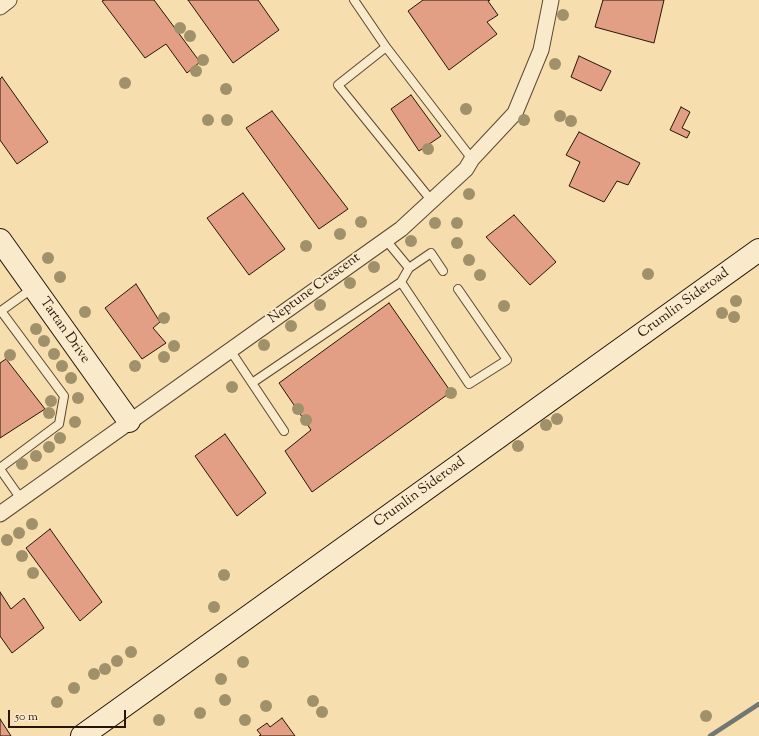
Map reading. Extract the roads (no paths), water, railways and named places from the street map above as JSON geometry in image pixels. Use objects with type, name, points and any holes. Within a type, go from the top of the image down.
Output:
[{"type":"street","name":"Neptune Crescent","points":[[0,514],[401,229],[466,169],[472,159],[515,113],[541,50],[551,0]]},
{"type":"street","name":"Tartan Drive","points":[[0,240],[129,422]]},
{"type":"street","name":"Crumlin Sideroad","points":[[82,736],[759,250]]},
{"type":"lane","points":[[354,0],[386,47],[472,159]]},
{"type":"lane","points":[[386,47],[338,85],[431,200]]},
{"type":"lane","points":[[385,239],[409,268]]},
{"type":"lane","points":[[252,383],[401,282],[409,268],[431,253],[443,271]]},
{"type":"lane","points":[[401,282],[469,384],[507,360],[458,289]]},
{"type":"lane","points":[[21,499],[0,468],[59,424],[64,396],[1,311],[34,288]]},
{"type":"lane","points":[[230,350],[284,431]]},
{"type":"waterway","points":[[710,736],[759,704]]}]
